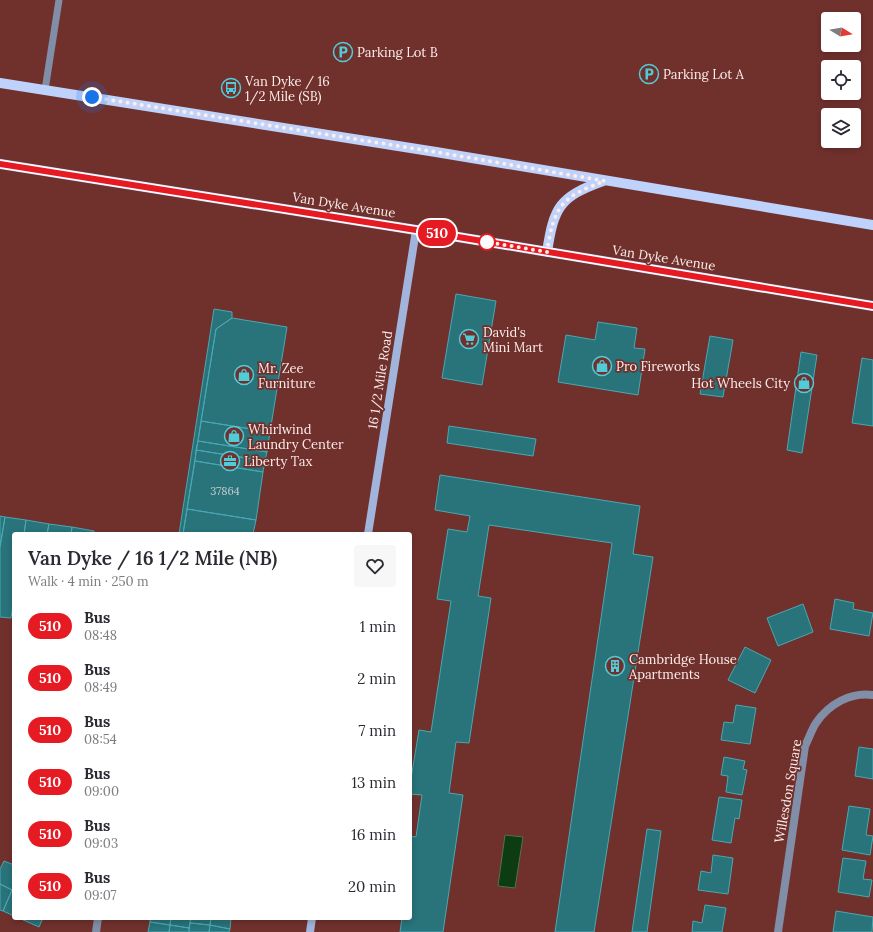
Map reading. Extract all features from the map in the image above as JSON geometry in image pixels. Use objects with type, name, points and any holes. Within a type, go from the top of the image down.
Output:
[{"type":"main road","points":[[0,83],[436,152],[873,225]]},
{"type":"main road","name":"Van Dyke Avenue","points":[[0,164],[416,230],[873,306]]},
{"type":"main road","points":[[547,252],[554,217],[560,207],[576,192],[605,181]]},
{"type":"street","name":"16 1/2 Mile Road","points":[[368,532],[416,230]]},
{"type":"street","name":"Willesdon Square","points":[[778,932],[805,746],[816,723],[829,708],[842,699],[867,694],[873,695]]},
{"type":"street","points":[[96,932],[98,920]]},
{"type":"street","points":[[310,932],[312,920]]},
{"type":"lane","points":[[45,90],[59,0]]},
{"type":"shaded area","points":[[505,835],[523,837],[515,888],[498,886]]},
{"type":"building","name":"David's Mini Mart","points":[[456,294],[496,301],[482,385],[442,378]]},
{"type":"building","points":[[214,309],[232,312],[232,318],[216,329],[183,532],[179,532]]},
{"type":"building","name":"Mr. Zee Furniture","points":[[232,318],[287,327],[270,432],[201,421],[216,329]]},
{"type":"building","name":"Pro Fireworks","points":[[598,322],[637,328],[634,348],[645,349],[638,395],[558,382],[566,335],[595,340]]},
{"type":"building","points":[[710,336],[733,340],[723,397],[700,394]]},
{"type":"building","name":"Hot Wheels City","points":[[801,352],[817,355],[802,453],[787,450]]},
{"type":"building","points":[[862,358],[873,360],[873,426],[852,423]]},
{"type":"building","name":"Whirlwind Laundry Center","points":[[201,421],[270,432],[267,452],[198,441]]},
{"type":"building","points":[[449,426],[536,439],[533,456],[447,443]]},
{"type":"building","points":[[198,441],[267,452],[265,461],[196,450]]},
{"type":"building","name":"Liberty Tax","points":[[196,450],[265,461],[263,472],[195,461]]},
{"type":"building","points":[[195,461],[263,472],[256,520],[187,509]]},
{"type":"building","name":"Cambridge House Apartments","points":[[440,475],[640,506],[633,554],[653,557],[594,932],[555,932],[612,543],[489,525],[478,596],[491,598],[469,743],[456,742],[449,793],[463,795],[443,932],[400,932],[402,920],[412,920],[412,836],[416,837],[422,795],[412,794],[412,773],[419,730],[431,732],[451,601],[437,599],[448,529],[467,532],[470,516],[435,510]]},
{"type":"building","points":[[187,509],[256,520],[253,532],[183,532]]},
{"type":"building","points":[[0,516],[5,517],[0,547]]},
{"type":"building","points":[[5,517],[26,520],[24,532],[12,532],[11,618],[0,617],[0,547]]},
{"type":"building","points":[[26,520],[49,524],[47,532],[24,532]]},
{"type":"building","points":[[49,524],[72,527],[71,532],[47,532]]},
{"type":"building","points":[[72,527],[94,531],[94,532],[71,532]]},
{"type":"building","points":[[835,599],[854,603],[853,609],[873,613],[869,636],[830,629]]},
{"type":"building","points":[[803,604],[813,632],[778,646],[767,618]]},
{"type":"building","points":[[745,647],[771,660],[755,693],[728,680]]},
{"type":"building","points":[[736,705],[756,708],[750,744],[721,740],[724,722],[733,723]]},
{"type":"building","points":[[859,747],[873,749],[873,779],[855,776]]},
{"type":"building","points":[[724,757],[745,761],[743,769],[747,770],[742,795],[726,792],[728,776],[721,775]]},
{"type":"building","points":[[719,797],[742,800],[739,819],[735,818],[731,843],[712,840]]},
{"type":"building","points":[[849,806],[870,809],[866,835],[873,836],[870,855],[842,850]]},
{"type":"building","points":[[647,829],[661,831],[647,932],[632,932]]},
{"type":"building","points":[[713,855],[733,858],[728,894],[698,890],[701,871],[711,873]]},
{"type":"building","points":[[843,858],[866,861],[863,879],[872,880],[869,897],[838,892]]},
{"type":"building","points":[[4,861],[12,864],[12,890],[0,884],[0,869]]},
{"type":"building","points":[[0,884],[12,890],[3,911],[0,910]]},
{"type":"building","points":[[12,890],[12,915],[3,911]]},
{"type":"building","points":[[705,905],[726,908],[722,932],[692,932],[693,921],[702,923]]},
{"type":"building","points":[[836,911],[873,917],[872,932],[833,932]]},
{"type":"building","points":[[23,920],[42,920],[39,927]]},
{"type":"building","points":[[150,920],[171,920],[170,925],[150,922]]},
{"type":"building","points":[[171,920],[191,920],[189,928],[170,925]]},
{"type":"building","points":[[191,920],[211,920],[210,925],[190,923]]},
{"type":"building","points":[[211,920],[231,920],[230,929],[210,925]]},
{"type":"building","points":[[150,922],[170,925],[169,932],[148,932]]},
{"type":"building","points":[[190,923],[210,925],[209,932],[189,932]]},
{"type":"building","points":[[170,925],[189,928],[189,932],[169,932]]},
{"type":"building","points":[[210,925],[230,929],[229,932],[209,932]]},
{"type":"bus line","name":"510","points":[[0,164],[416,230],[873,306]]},
{"type":"place","name":"Parking Lot B","points":[[343,52]]},
{"type":"place","name":"Parking Lot A","points":[[649,74]]},
{"type":"place","name":"Van Dyke / 16 1/2 Mile (SB)","points":[[231,88]]},
{"type":"place","name":"David's Mini Mart","points":[[469,339]]},
{"type":"place","name":"Pro Fireworks","points":[[602,366]]},
{"type":"place","name":"Mr. Zee Furniture","points":[[244,375]]},
{"type":"place","name":"Hot Wheels City","points":[[804,383]]},
{"type":"place","name":"Whirlwind Laundry Center","points":[[234,436]]},
{"type":"place","name":"Liberty Tax","points":[[230,461]]},
{"type":"place","name":"Cambridge House Apartments","points":[[615,666]]},
{"type":"route","points":[[92,97],[436,152],[605,181],[583,189],[570,196],[560,207],[554,217],[547,252],[487,242]]}]
